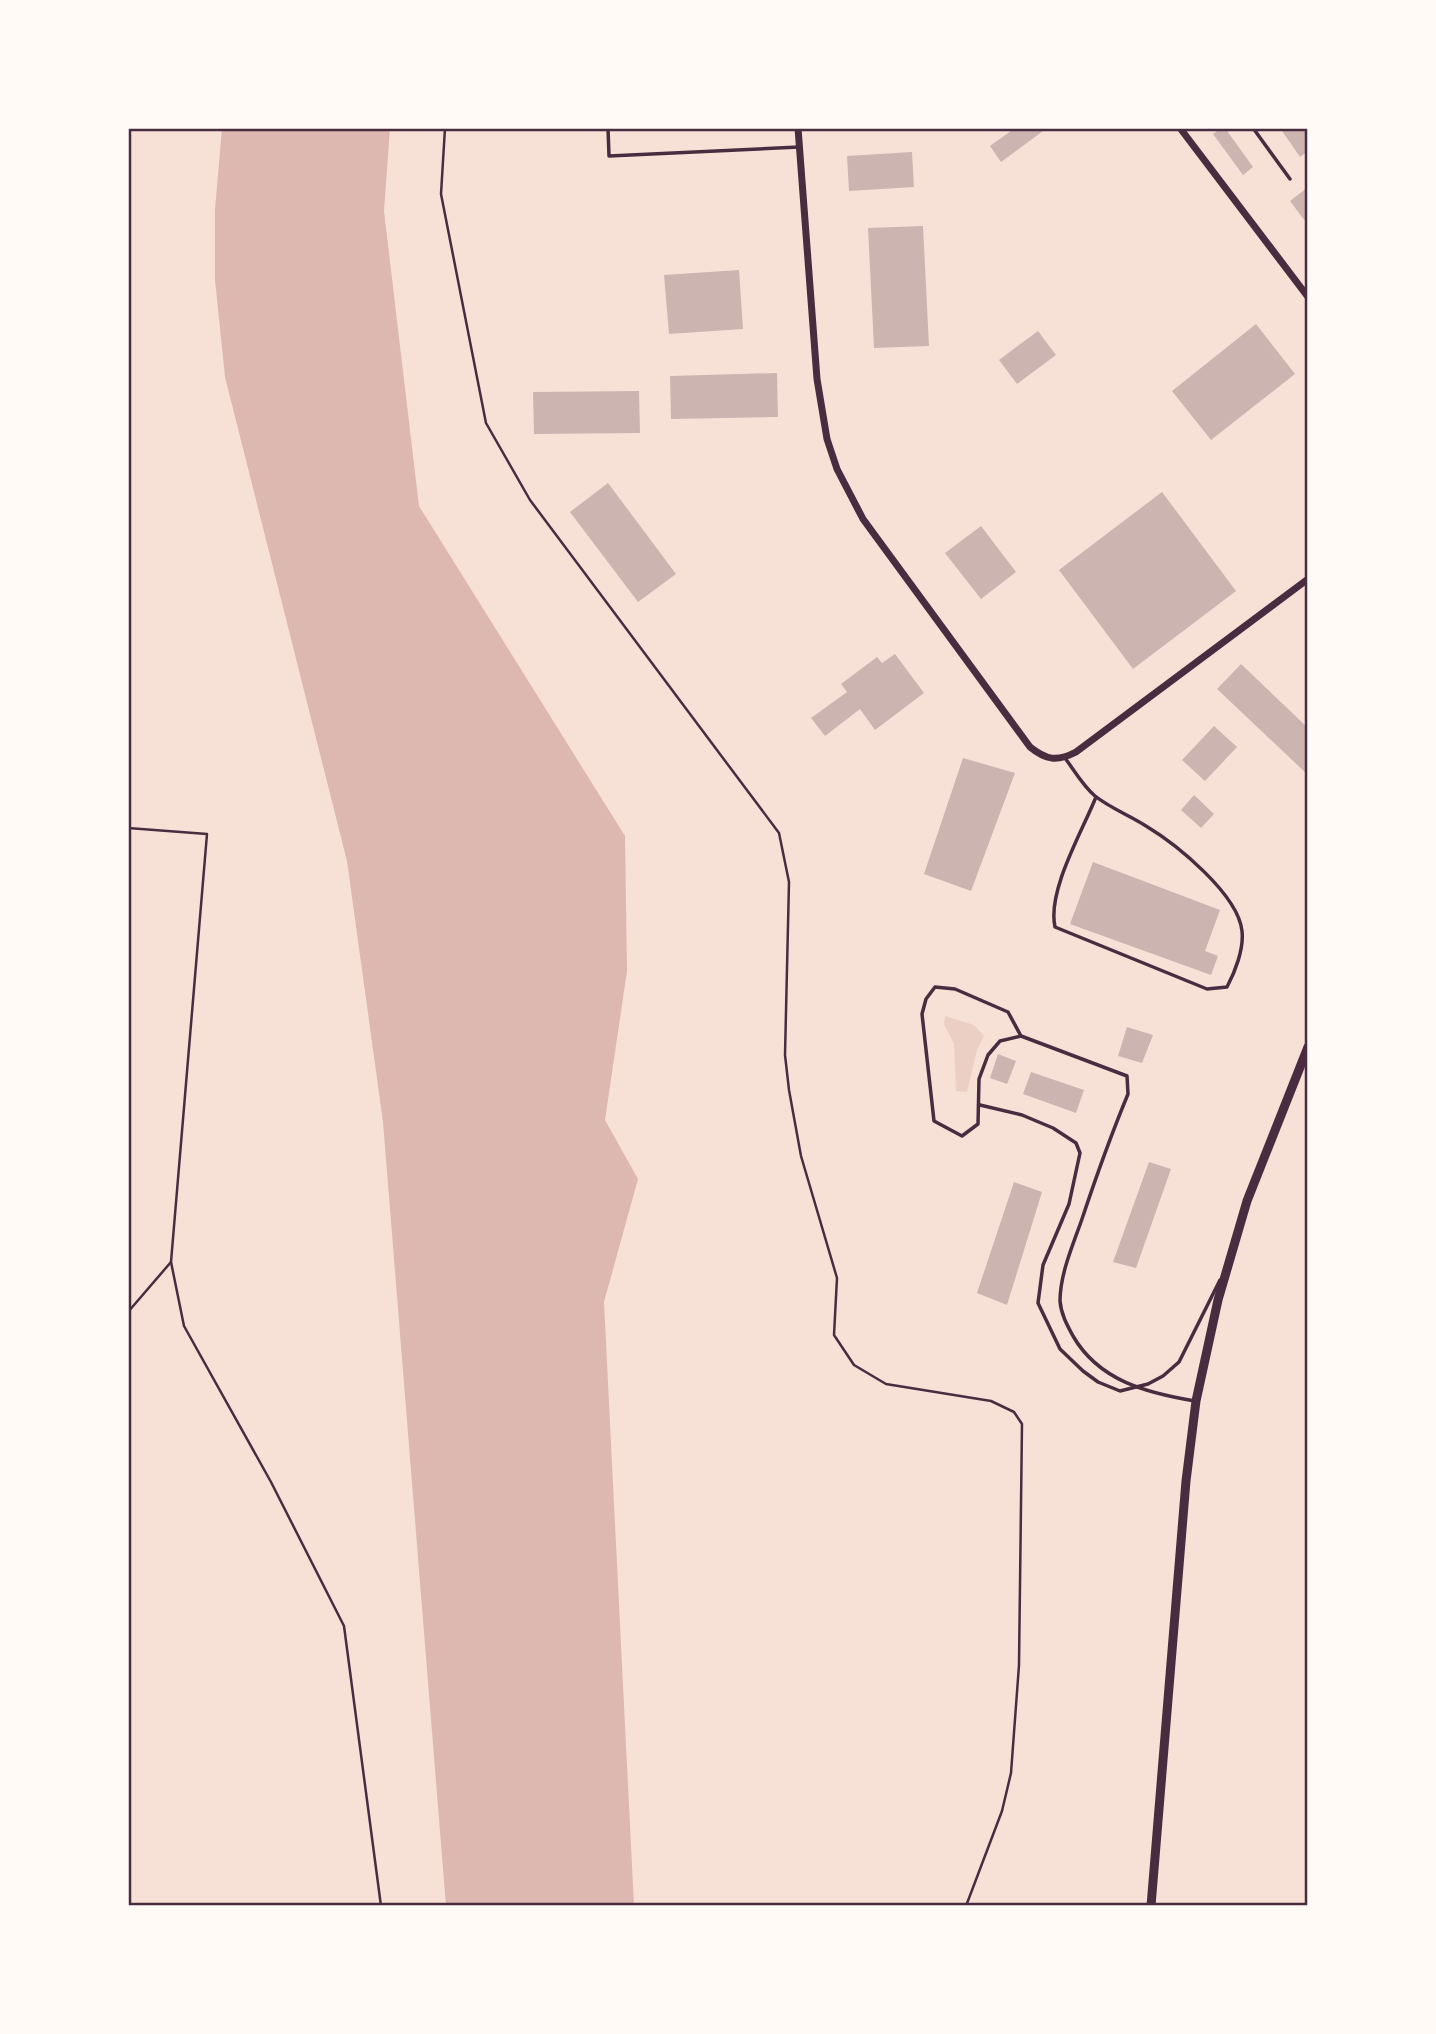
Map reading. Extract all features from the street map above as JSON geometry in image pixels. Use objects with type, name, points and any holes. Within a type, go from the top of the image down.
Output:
[{"type":"street","points":[[797,128],[817,379],[827,439],[837,469],[863,519],[1030,747],[1043,757],[1054,760],[1065,758],[1308,579]]},
{"type":"street","points":[[1183,129],[1307,292]]},
{"type":"street","points":[[1151,1906],[1186,1481],[1196,1401],[1228,1266],[1247,1201],[1308,1047]]},
{"type":"lane","points":[[608,128],[609,156],[799,147]]},
{"type":"lane","points":[[1253,128],[1290,179]]},
{"type":"lane","points":[[1065,758],[1096,797],[1146,826],[1185,855],[1204,872],[1232,908],[1242,928],[1242,944],[1227,988],[1207,989],[1055,927],[1052,916],[1057,892],[1096,797]]},
{"type":"lane","points":[[1021,1037],[1008,1012],[955,989],[935,987],[926,999],[922,1014],[934,1121],[962,1136],[978,1124],[979,1079],[988,1055],[1000,1041],[1021,1037],[1127,1076],[1128,1094],[1074,1240],[1063,1279],[1060,1303],[1065,1320],[1079,1347],[1099,1368],[1135,1389]]},
{"type":"lane","points":[[979,1104],[1023,1115],[1052,1128],[1076,1143],[1080,1153],[1069,1204],[1043,1265],[1038,1303],[1045,1323],[1072,1362],[1098,1382],[1112,1388],[1135,1389],[1196,1401]]},
{"type":"lane","points":[[1135,1389],[1163,1376],[1179,1362],[1228,1266]]},
{"type":"path","points":[[445,128],[440,194],[486,423],[530,500],[779,833],[789,882],[786,1055],[789,1090],[801,1156],[837,1278],[834,1335],[854,1365],[886,1384],[991,1401],[1014,1412],[1022,1424],[1019,1665],[1011,1773],[1002,1811],[966,1906]]},
{"type":"path","points":[[128,828],[208,834],[171,1262],[184,1326],[271,1482],[344,1626],[381,1906]]},
{"type":"path","points":[[128,1312],[171,1262]]},
{"type":"shaded area","points":[[222,128],[390,128],[384,211],[419,506],[625,836],[627,971],[605,1120],[638,1179],[604,1302],[634,1906],[446,1906],[383,1122],[347,861],[225,377],[215,280],[215,209]]},
{"type":"shaded area","points":[[945,1016],[974,1025],[984,1036],[977,1050],[967,1092],[956,1091],[954,1044],[944,1024]]},
{"type":"building","points":[[1015,128],[1047,128],[1001,162],[990,146]]},
{"type":"building","points":[[1225,128],[1253,167],[1243,175],[1213,134]]},
{"type":"building","points":[[1280,128],[1308,128],[1308,151],[1300,157]]},
{"type":"building","points":[[912,152],[914,187],[849,191],[847,156]]},
{"type":"building","points":[[1308,187],[1308,225],[1290,201]]},
{"type":"building","points":[[923,226],[929,346],[874,348],[868,228]]},
{"type":"building","points":[[739,270],[743,329],[669,334],[664,275]]},
{"type":"building","points":[[1256,324],[1295,374],[1211,440],[1172,391]]},
{"type":"building","points":[[1038,331],[1056,355],[1017,384],[999,360]]},
{"type":"building","points":[[777,373],[778,417],[671,419],[670,376]]},
{"type":"building","points":[[639,391],[640,433],[534,434],[533,392]]},
{"type":"building","points":[[608,483],[676,574],[638,602],[570,512]]},
{"type":"building","points":[[1162,492],[1236,591],[1133,669],[1059,570]]},
{"type":"building","points":[[981,526],[1016,572],[981,599],[945,553]]},
{"type":"building","points":[[895,654],[924,693],[875,730],[860,709],[825,736],[811,718],[847,692],[841,684],[877,657],[882,663]]},
{"type":"building","points":[[1241,664],[1308,728],[1308,775],[1217,689]]},
{"type":"building","points":[[1214,726],[1237,747],[1205,781],[1182,760]]},
{"type":"building","points":[[963,758],[1015,773],[971,891],[924,874]]},
{"type":"building","points":[[1194,795],[1214,814],[1201,828],[1181,810]]},
{"type":"building","points":[[1093,862],[1220,910],[1205,951],[1218,956],[1211,975],[1070,924]]},
{"type":"building","points":[[1127,1027],[1153,1035],[1142,1063],[1118,1056]]},
{"type":"building","points":[[998,1054],[1016,1061],[1007,1084],[990,1078]]},
{"type":"building","points":[[1031,1072],[1084,1090],[1076,1113],[1023,1094]]},
{"type":"building","points":[[1149,1162],[1171,1169],[1136,1268],[1113,1262]]},
{"type":"building","points":[[1014,1182],[1042,1192],[1007,1305],[977,1293]]}]
